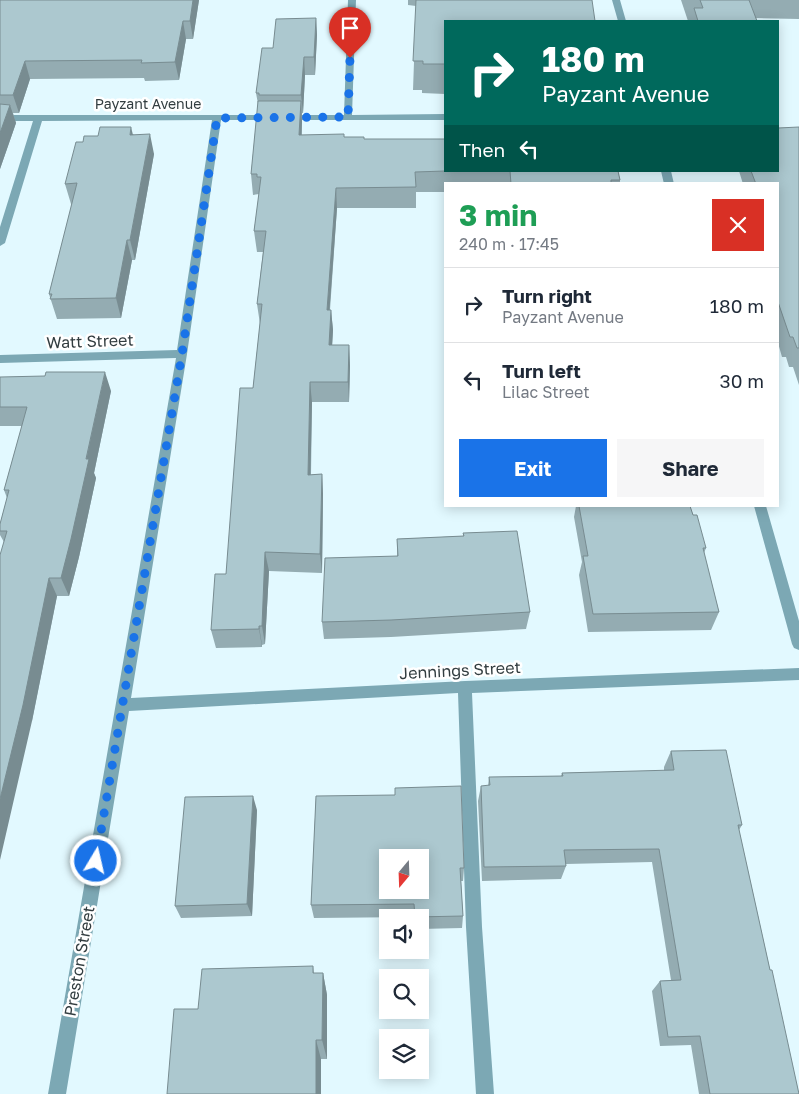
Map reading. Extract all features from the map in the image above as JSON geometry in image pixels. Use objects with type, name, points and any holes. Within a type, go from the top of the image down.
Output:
[{"type":"street","points":[[348,117],[352,0]]},
{"type":"street","points":[[616,0],[622,20]]},
{"type":"street","name":"Payzant Avenue","points":[[0,118],[444,117]]},
{"type":"street","points":[[0,243],[38,118]]},
{"type":"street","name":"Preston Street","points":[[56,1094],[182,354],[217,118]]},
{"type":"street","name":"Watt Street","points":[[0,359],[182,354]]},
{"type":"street","points":[[760,507],[799,644]]},
{"type":"street","name":"Jennings Street","points":[[122,705],[465,687],[799,674]]},
{"type":"street","points":[[465,687],[474,927],[485,1094]]},
{"type":"building","points":[[0,0],[193,0],[190,21],[183,21],[175,62],[141,63],[142,60],[25,61],[13,95],[0,95]]},
{"type":"building","points":[[416,0],[592,0],[595,20],[444,20],[444,64],[423,64],[423,61],[413,61]]},
{"type":"building","points":[[700,0],[749,0],[757,20],[698,20],[694,8],[703,8]]},
{"type":"building","points":[[316,18],[314,57],[304,57],[301,95],[259,95],[259,93],[256,93],[262,48],[273,48],[276,19]]},
{"type":"building","points":[[258,101],[301,101],[299,135],[344,134],[344,137],[364,137],[364,139],[444,139],[444,171],[415,172],[416,187],[336,188],[327,310],[331,310],[329,345],[349,345],[348,382],[310,382],[308,475],[322,474],[320,554],[265,552],[262,626],[259,626],[259,629],[211,630],[215,574],[226,574],[240,388],[253,388],[262,304],[257,304],[266,231],[254,231],[261,177],[257,177],[257,174],[251,174]]},
{"type":"building","points":[[0,104],[10,105],[0,133]]},
{"type":"building","points":[[100,127],[131,127],[130,135],[150,134],[130,240],[127,240],[116,298],[50,299],[52,294],[49,294],[77,183],[65,184],[76,142],[83,142],[84,136],[98,136]]},
{"type":"building","points":[[799,127],[799,348],[797,348],[793,337],[790,337],[779,305],[779,182],[755,182],[751,172],[779,172],[779,128]]},
{"type":"building","points":[[510,172],[618,172],[620,180],[611,180],[611,182],[511,182]]},
{"type":"building","points":[[46,372],[105,372],[86,459],[89,459],[71,539],[61,578],[49,578],[23,705],[0,799],[0,555],[7,531],[0,531],[0,524],[9,490],[4,490],[27,407],[0,407],[0,377],[45,376]]},
{"type":"building","points":[[579,507],[690,507],[693,515],[697,515],[719,612],[593,614],[583,556],[588,556]]},
{"type":"building","points":[[517,531],[530,612],[322,622],[325,558],[398,556],[397,539],[464,536],[463,533]]},
{"type":"building","points":[[726,750],[742,825],[738,825],[799,1094],[710,1094],[700,1036],[668,1037],[660,981],[681,980],[659,849],[564,850],[566,866],[484,867],[481,786],[490,785],[489,777],[563,776],[562,773],[674,770],[671,751]]},
{"type":"building","points":[[461,786],[464,868],[460,868],[463,916],[429,917],[429,909],[414,909],[414,904],[311,905],[316,796],[395,795],[395,788]]},
{"type":"building","points":[[253,796],[247,904],[175,906],[185,797]]},
{"type":"building","points":[[313,966],[313,973],[323,973],[322,1040],[316,1040],[316,1094],[167,1094],[174,1009],[198,1009],[202,969]]},
{"type":"route","points":[[96,861],[182,354],[217,118],[348,117],[350,58]]}]
